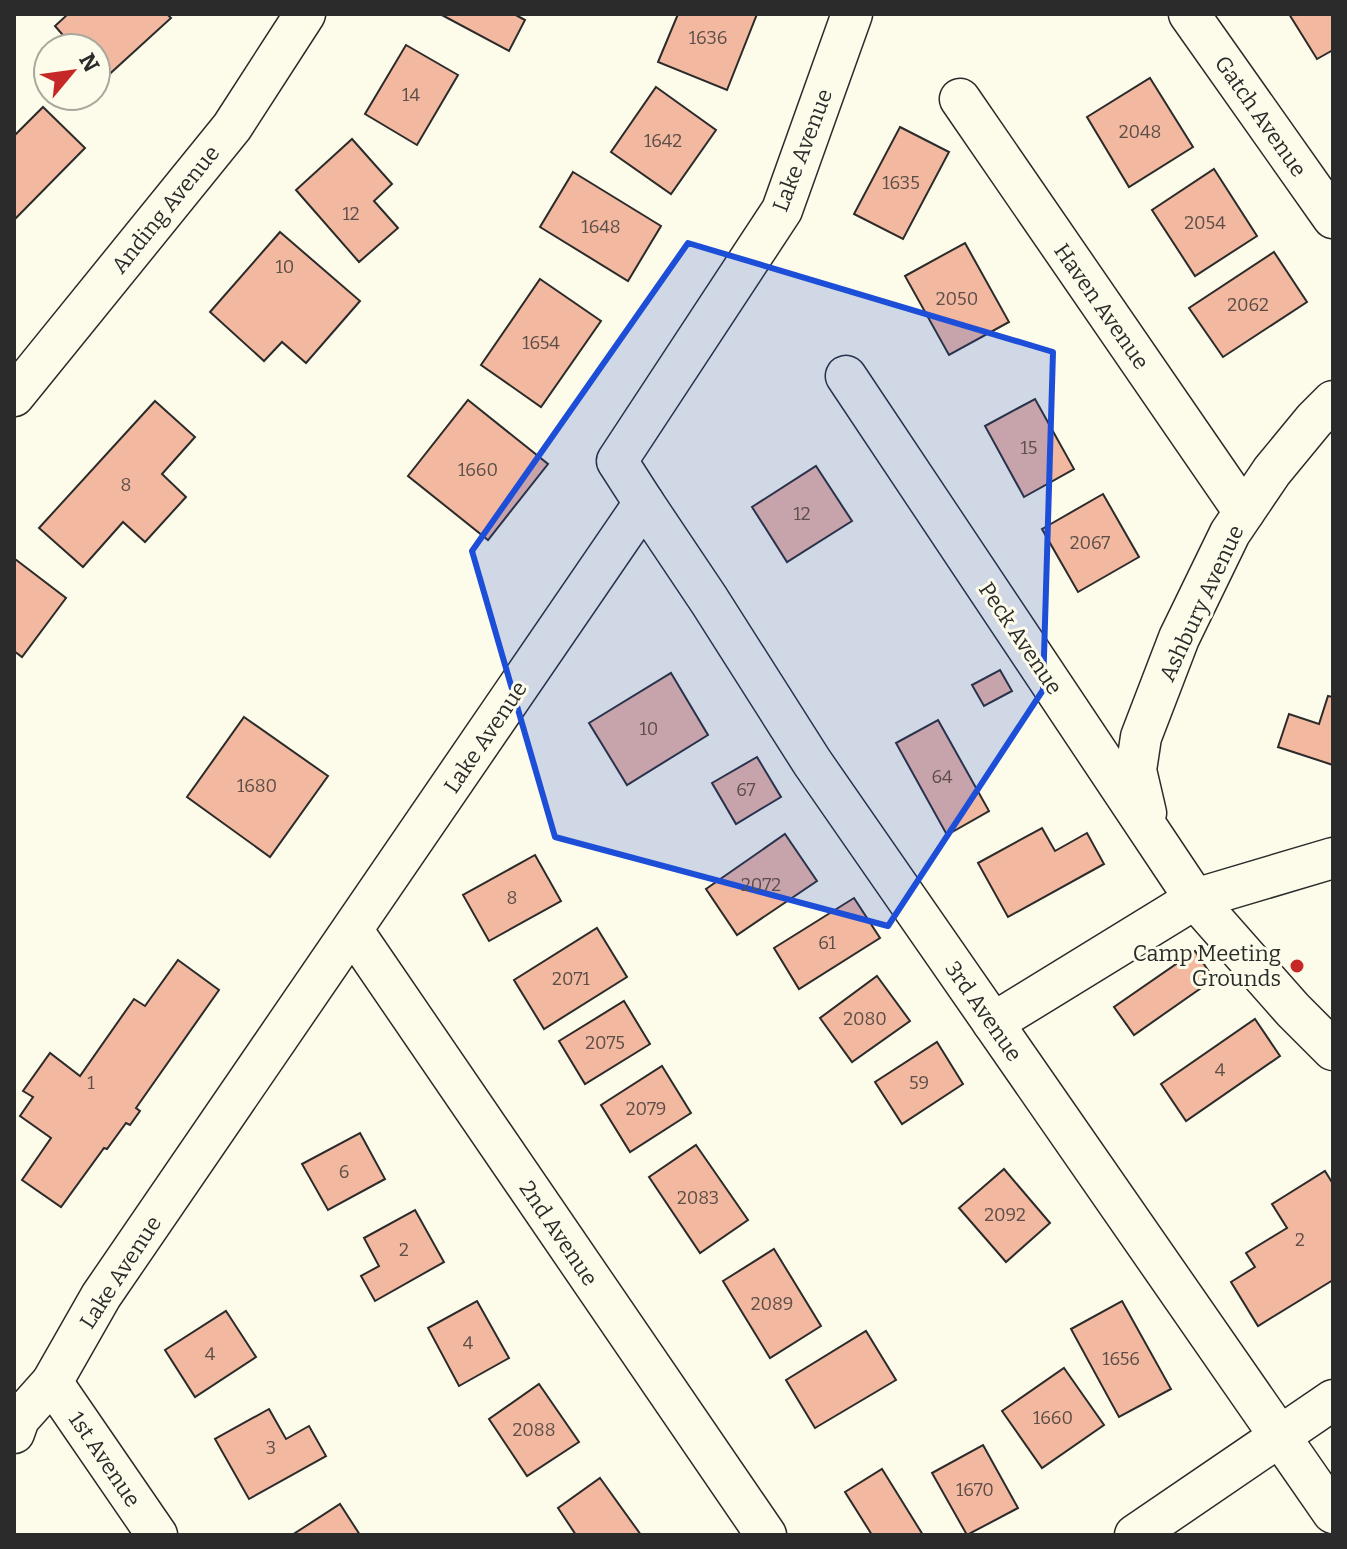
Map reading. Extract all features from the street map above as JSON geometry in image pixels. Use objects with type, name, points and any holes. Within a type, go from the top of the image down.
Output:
[{"type":"street","name":"Anding Avenue","points":[[14,396],[232,127],[305,14]]},
{"type":"street","name":"Lake Avenue","points":[[14,1433],[19,1419],[52,1382],[101,1296],[644,503],[617,461],[782,210],[852,14]]},
{"type":"street","name":"Gatch Avenue","points":[[1189,14],[1333,218]]},
{"type":"street","name":"Haven Avenue","points":[[960,99],[1244,512]]},
{"type":"street","name":"Peck Avenue","points":[[846,376],[1195,899]]},
{"type":"street","name":"Ashbury Avenue","points":[[1150,831],[1136,770],[1141,737],[1179,638],[1230,533],[1272,471],[1333,401]]},
{"type":"street","name":"3rd Avenue","points":[[644,503],[812,762],[1333,1513]]},
{"type":"street","points":[[993,1023],[1195,899],[1333,858]]},
{"type":"street","points":[[1195,899],[1293,1010],[1333,1050]]},
{"type":"street","name":"2nd Avenue","points":[[353,931],[766,1535]]},
{"type":"street","name":"1st Avenue","points":[[52,1382],[157,1535]]},
{"type":"street","points":[[1135,1535],[1333,1400]]},
{"type":"highlighted area","points":[[688,243],[1053,352],[1043,690],[888,926],[555,837],[472,551]]},
{"type":"building","points":[[68,14],[167,14],[171,18],[112,72],[112,32],[60,32],[55,26]]},
{"type":"building","points":[[440,14],[514,14],[525,20],[509,51]]},
{"type":"building","points":[[678,14],[757,14],[727,90],[658,62]]},
{"type":"building","points":[[1289,14],[1333,14],[1333,50],[1317,59]]},
{"type":"building","points":[[406,45],[458,75],[417,145],[365,114]]},
{"type":"building","points":[[1150,78],[1193,147],[1129,187],[1087,117]]},
{"type":"building","points":[[656,87],[716,130],[671,194],[611,152]]},
{"type":"building","points":[[38,112],[48,112],[85,148],[14,220],[14,136]]},
{"type":"building","points":[[900,127],[949,152],[903,239],[854,214]]},
{"type":"building","points":[[352,139],[392,184],[374,201],[398,228],[359,262],[296,190]]},
{"type":"building","points":[[1214,169],[1257,236],[1195,276],[1152,210]]},
{"type":"building","points":[[573,172],[661,226],[628,281],[540,227]]},
{"type":"building","points":[[280,232],[360,301],[306,363],[282,342],[264,361],[210,312]]},
{"type":"building","points":[[965,243],[1009,322],[949,355],[905,276]]},
{"type":"building","points":[[1274,252],[1307,302],[1223,357],[1189,308]]},
{"type":"building","points":[[540,279],[601,321],[541,407],[481,365]]},
{"type":"building","points":[[1035,399],[1074,469],[1024,497],[985,426]]},
{"type":"building","points":[[468,400],[548,464],[488,540],[408,476]]},
{"type":"building","points":[[155,401],[195,437],[162,474],[186,497],[145,542],[123,522],[83,567],[39,528]]},
{"type":"building","points":[[816,466],[852,521],[787,562],[752,507]]},
{"type":"building","points":[[1103,494],[1139,557],[1078,592],[1042,529]]},
{"type":"building","points":[[15,559],[66,598],[22,657],[14,651]]},
{"type":"building","points":[[1000,670],[1012,691],[984,706],[972,685]]},
{"type":"building","points":[[671,673],[708,735],[627,785],[589,723]]},
{"type":"building","points":[[1328,696],[1333,697],[1333,765],[1278,747],[1289,714],[1319,724]]},
{"type":"building","points":[[244,717],[328,776],[270,857],[187,797]]},
{"type":"building","points":[[938,720],[989,811],[947,835],[896,743]]},
{"type":"building","points":[[757,757],[781,797],[736,824],[712,783]]},
{"type":"building","points":[[1042,828],[1055,851],[1087,833],[1104,864],[1008,917],[978,863]]},
{"type":"building","points":[[785,834],[817,881],[737,935],[706,889]]},
{"type":"building","points":[[535,855],[561,901],[489,941],[463,895]]},
{"type":"building","points":[[854,898],[880,938],[799,989],[774,948]]},
{"type":"building","points":[[597,928],[627,977],[544,1029],[514,980]]},
{"type":"building","points":[[1195,951],[1214,979],[1134,1035],[1114,1007]]},
{"type":"building","points":[[178,960],[219,990],[136,1108],[140,1111],[130,1125],[126,1123],[107,1149],[104,1148],[61,1207],[22,1180],[51,1138],[20,1116],[33,1097],[23,1091],[50,1053],[80,1076],[134,999],[145,1006]]},
{"type":"building","points":[[877,976],[910,1021],[852,1062],[820,1018]]},
{"type":"building","points":[[624,1001],[650,1044],[585,1084],[559,1041]]},
{"type":"building","points":[[1255,1019],[1280,1056],[1186,1121],[1161,1084]]},
{"type":"building","points":[[937,1042],[963,1084],[902,1124],[875,1082]]},
{"type":"building","points":[[662,1066],[691,1113],[630,1152],[601,1105]]},
{"type":"building","points":[[360,1133],[385,1179],[328,1210],[302,1164]]},
{"type":"building","points":[[696,1145],[748,1220],[700,1253],[649,1177]]},
{"type":"building","points":[[1004,1169],[1050,1223],[1006,1262],[959,1208]]},
{"type":"building","points":[[1325,1171],[1333,1184],[1333,1280],[1258,1326],[1231,1282],[1255,1267],[1246,1253],[1287,1228],[1272,1204]]},
{"type":"building","points":[[415,1210],[444,1262],[375,1301],[361,1276],[379,1266],[364,1238]]},
{"type":"building","points":[[774,1249],[821,1326],[770,1358],[723,1281]]},
{"type":"building","points":[[477,1301],[509,1358],[459,1386],[428,1328]]},
{"type":"building","points":[[1122,1301],[1171,1389],[1119,1417],[1071,1329]]},
{"type":"building","points":[[226,1311],[256,1357],[195,1397],[165,1350]]},
{"type":"building","points":[[866,1331],[896,1380],[815,1428],[786,1380]]},
{"type":"building","points":[[1064,1368],[1104,1425],[1042,1468],[1002,1411]]},
{"type":"building","points":[[539,1384],[579,1442],[527,1476],[489,1419]]},
{"type":"building","points":[[269,1409],[286,1439],[309,1426],[326,1456],[249,1499],[215,1439]]},
{"type":"building","points":[[983,1445],[1018,1508],[967,1535],[932,1473]]},
{"type":"building","points":[[882,1469],[923,1535],[872,1535],[845,1492]]},
{"type":"building","points":[[600,1478],[641,1535],[576,1535],[558,1508]]},
{"type":"building","points":[[340,1504],[360,1535],[292,1535]]},
{"type":"place","name":"Camp Meeting Grounds","points":[[1297,966]]}]
